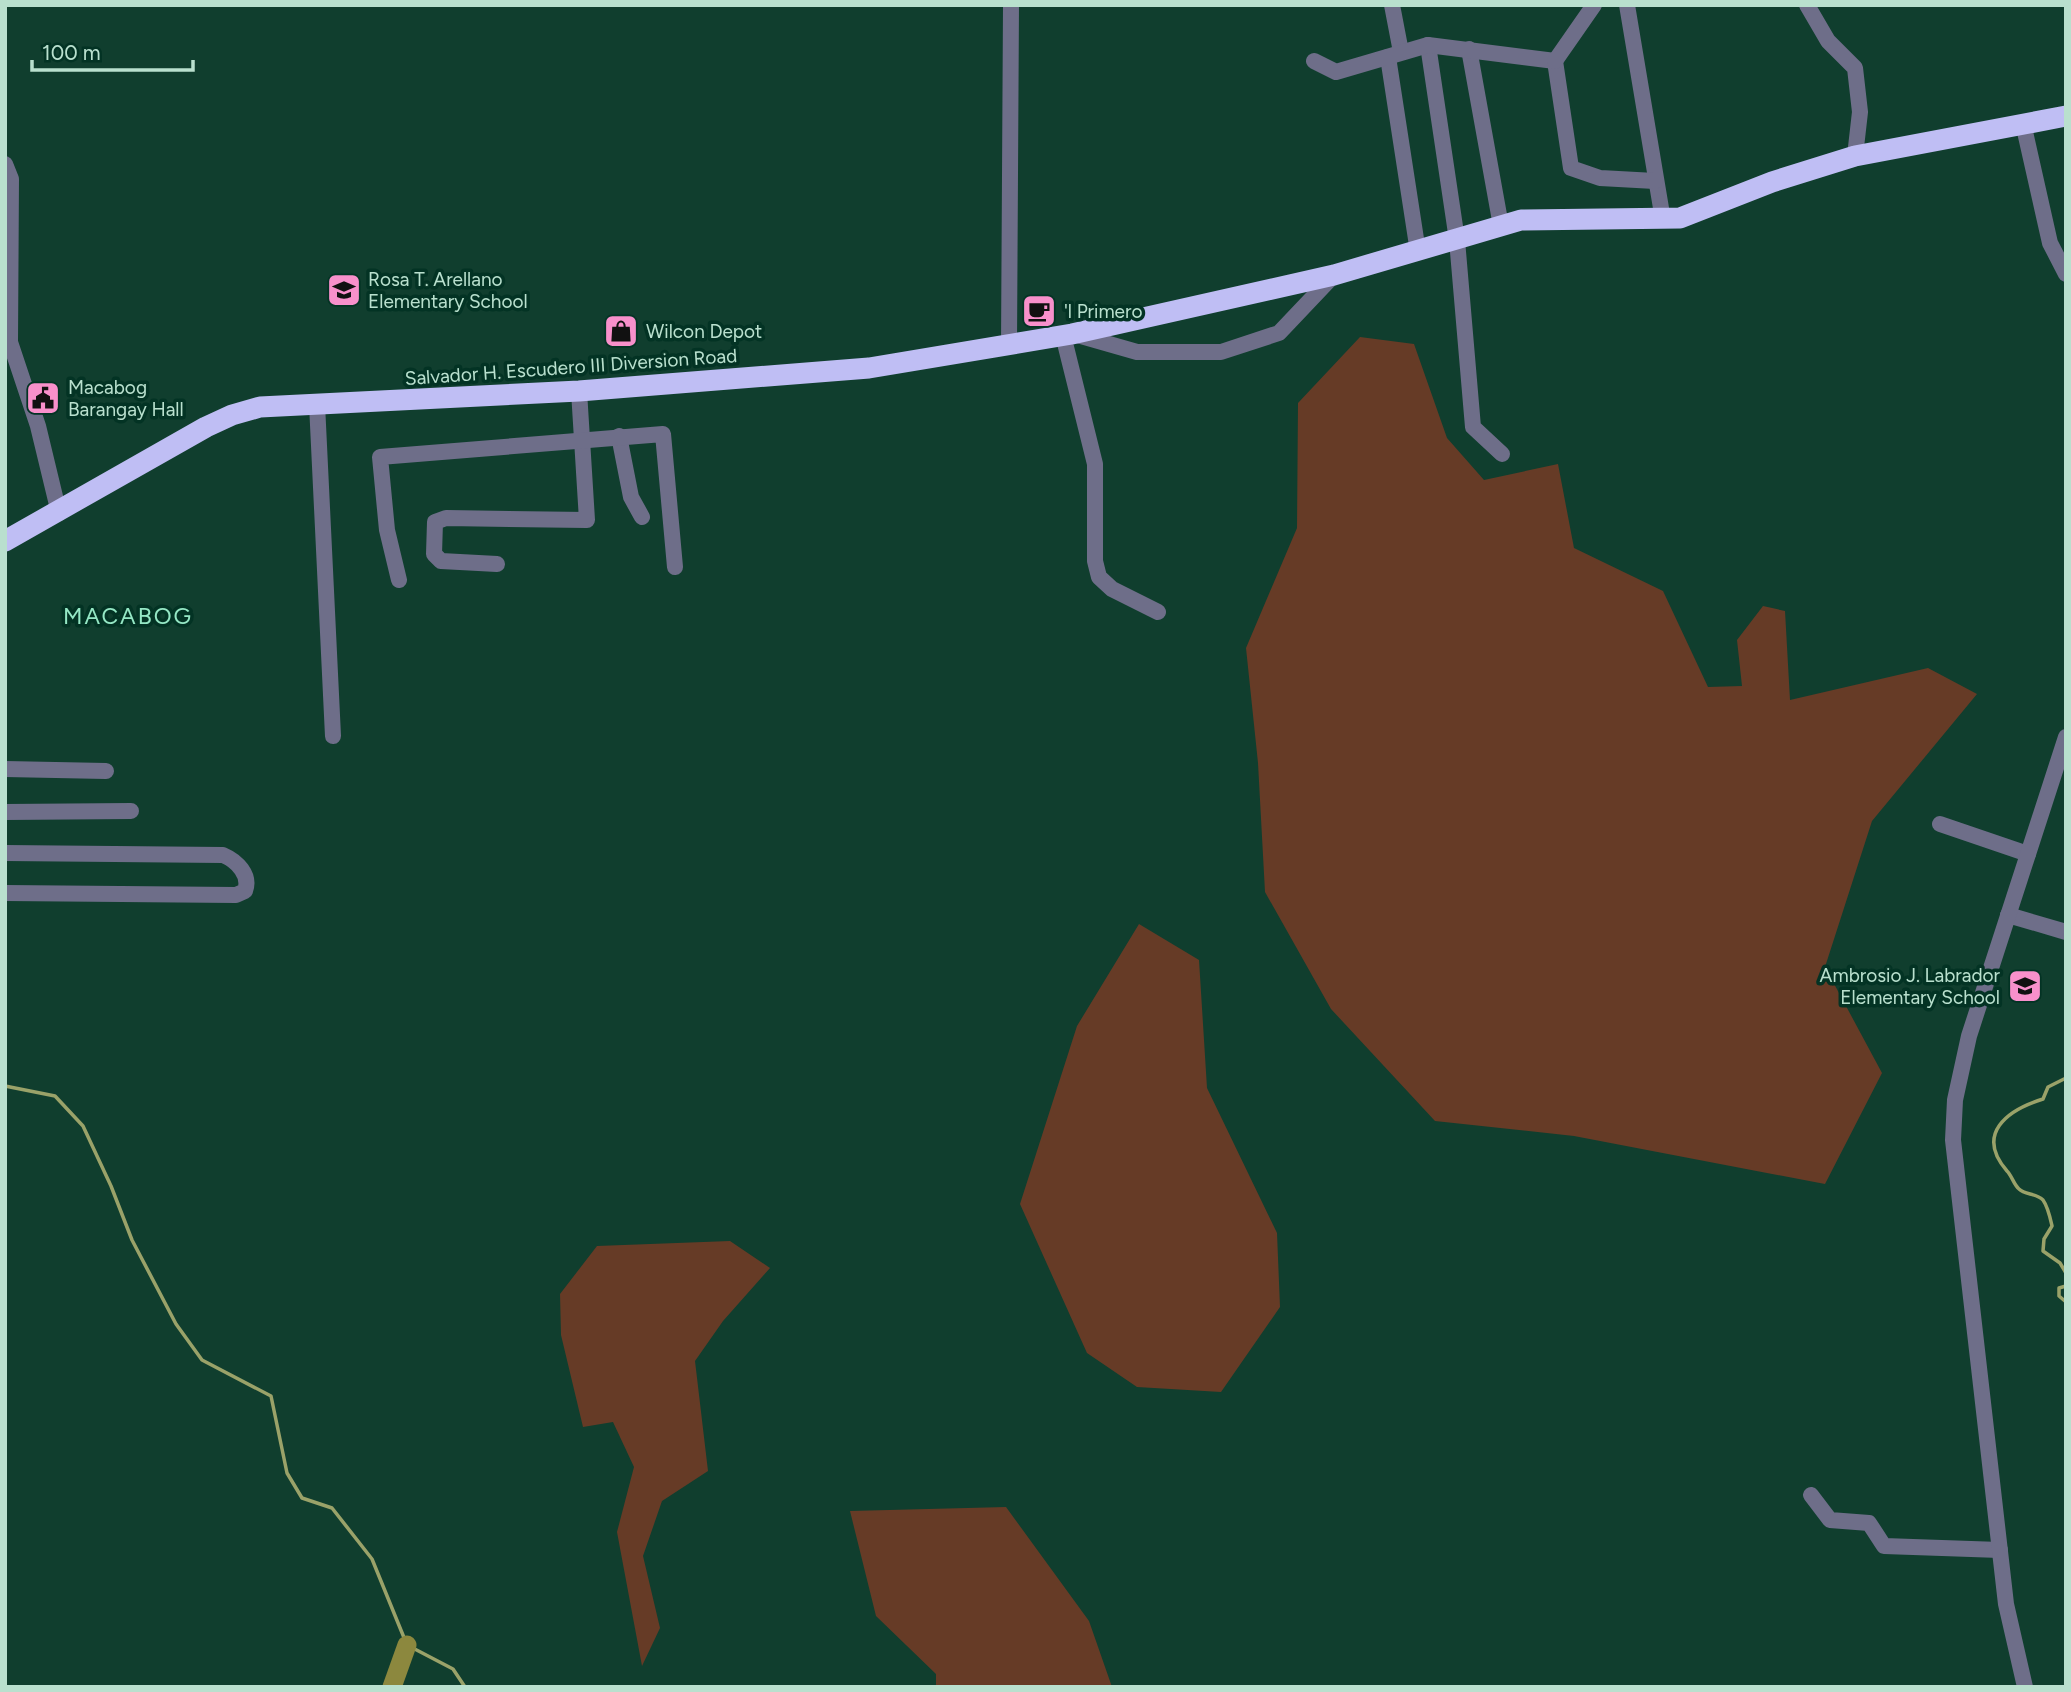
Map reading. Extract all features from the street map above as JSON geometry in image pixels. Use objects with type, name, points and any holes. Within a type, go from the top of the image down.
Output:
[{"type":"highway","name":"Salvador H. Escudero III Diversion Road","points":[[5,541],[232,415],[260,407],[579,391],[869,368],[1068,334],[1334,275],[1521,220],[1680,218],[1772,182],[1855,156],[2066,116]]},
{"type":"street","points":[[1009,345],[1011,5]]},
{"type":"street","points":[[1392,5],[1394,55],[1418,252]]},
{"type":"street","points":[[1594,5],[1555,61],[1571,168],[1600,177],[1655,181]]},
{"type":"street","points":[[1628,5],[1663,219]]},
{"type":"street","points":[[1807,5],[1828,41],[1855,68],[1860,112],[1855,156]]},
{"type":"street","points":[[1428,45],[1457,240],[1474,427],[1503,454]]},
{"type":"street","points":[[1314,61],[1336,72],[1428,45],[1555,61]]},
{"type":"street","points":[[1469,49],[1501,226]]},
{"type":"street","points":[[2023,123],[2050,243],[2066,274]]},
{"type":"street","points":[[5,164],[11,179],[10,342],[26,389],[59,513]]},
{"type":"street","points":[[1158,612],[1112,589],[1099,577],[1095,561],[1095,464],[1068,334],[1137,352],[1221,352],[1279,333],[1334,275]]},
{"type":"street","points":[[5,360],[26,389]]},
{"type":"street","points":[[497,564],[441,561],[434,554],[435,522],[446,518],[587,520],[579,391]]},
{"type":"street","points":[[317,404],[333,736]]},
{"type":"street","points":[[399,580],[387,530],[380,457],[620,436],[663,434],[675,567]]},
{"type":"street","points":[[620,436],[631,497],[642,517]]},
{"type":"street","points":[[2025,1687],[2006,1604],[1953,1140],[1955,1100],[1969,1036],[2066,737]]},
{"type":"street","points":[[5,769],[106,771]]},
{"type":"street","points":[[5,812],[131,811]]},
{"type":"street","points":[[1940,824],[2028,854]]},
{"type":"street","points":[[5,853],[223,855],[241,867],[247,885],[245,891],[236,895],[5,893]]},
{"type":"street","points":[[2008,915],[2066,932]]},
{"type":"street","points":[[1811,1495],[1830,1520],[1869,1523],[1884,1546],[2000,1550]]},
{"type":"shaded area","points":[[1360,337],[1414,344],[1447,438],[1484,480],[1558,464],[1574,548],[1663,591],[1708,687],[1742,686],[1737,640],[1763,606],[1785,611],[1790,700],[1928,668],[1977,694],[1872,821],[1825,967],[1882,1073],[1825,1184],[1574,1136],[1435,1121],[1331,1009],[1265,892],[1258,763],[1246,648],[1297,528],[1298,403]]},
{"type":"shaded area","points":[[1139,924],[1199,960],[1207,1088],[1277,1233],[1280,1307],[1221,1392],[1137,1387],[1087,1353],[1020,1204],[1077,1026]]},
{"type":"shaded area","points":[[730,1241],[770,1268],[723,1321],[695,1361],[708,1471],[662,1501],[643,1556],[660,1628],[642,1666],[617,1532],[634,1467],[613,1422],[583,1427],[561,1335],[560,1294],[597,1246]]},
{"type":"shaded area","points":[[1006,1507],[1089,1621],[1112,1687],[936,1687],[936,1674],[876,1616],[850,1511]]},
{"type":"waterway","points":[[2066,1078],[2048,1087],[2043,1099],[2007,1117],[1995,1135],[1994,1146],[1998,1158],[2017,1187],[2045,1203],[2052,1226],[2044,1239],[2043,1251],[2060,1263],[2066,1273]]},
{"type":"waterway","points":[[5,1086],[55,1096],[83,1126],[132,1240],[176,1324],[202,1360],[271,1396],[287,1473],[302,1498],[332,1508],[372,1559],[407,1645],[453,1669],[465,1687]]},
{"type":"waterway","points":[[2066,1286],[2059,1288],[2059,1296],[2066,1302]]},
{"type":"waterway","points":[[2066,1347],[2066,1355]]},
{"type":"waterway","points":[[392,1687],[407,1645]]},
{"type":"place","name":"Rosa T. Arellano Elementary School","points":[[344,290]]},
{"type":"place","name":"'l Primero","points":[[1039,311]]},
{"type":"place","name":"Wilcon Depot","points":[[621,331]]},
{"type":"place","name":"Macabog Barangay Hall","points":[[43,398]]},
{"type":"place","name":"Ambrosio J. Labrador Elementary School","points":[[2025,986]]},
{"type":"district","name":"MACABOG","points":[[128,616]]}]
